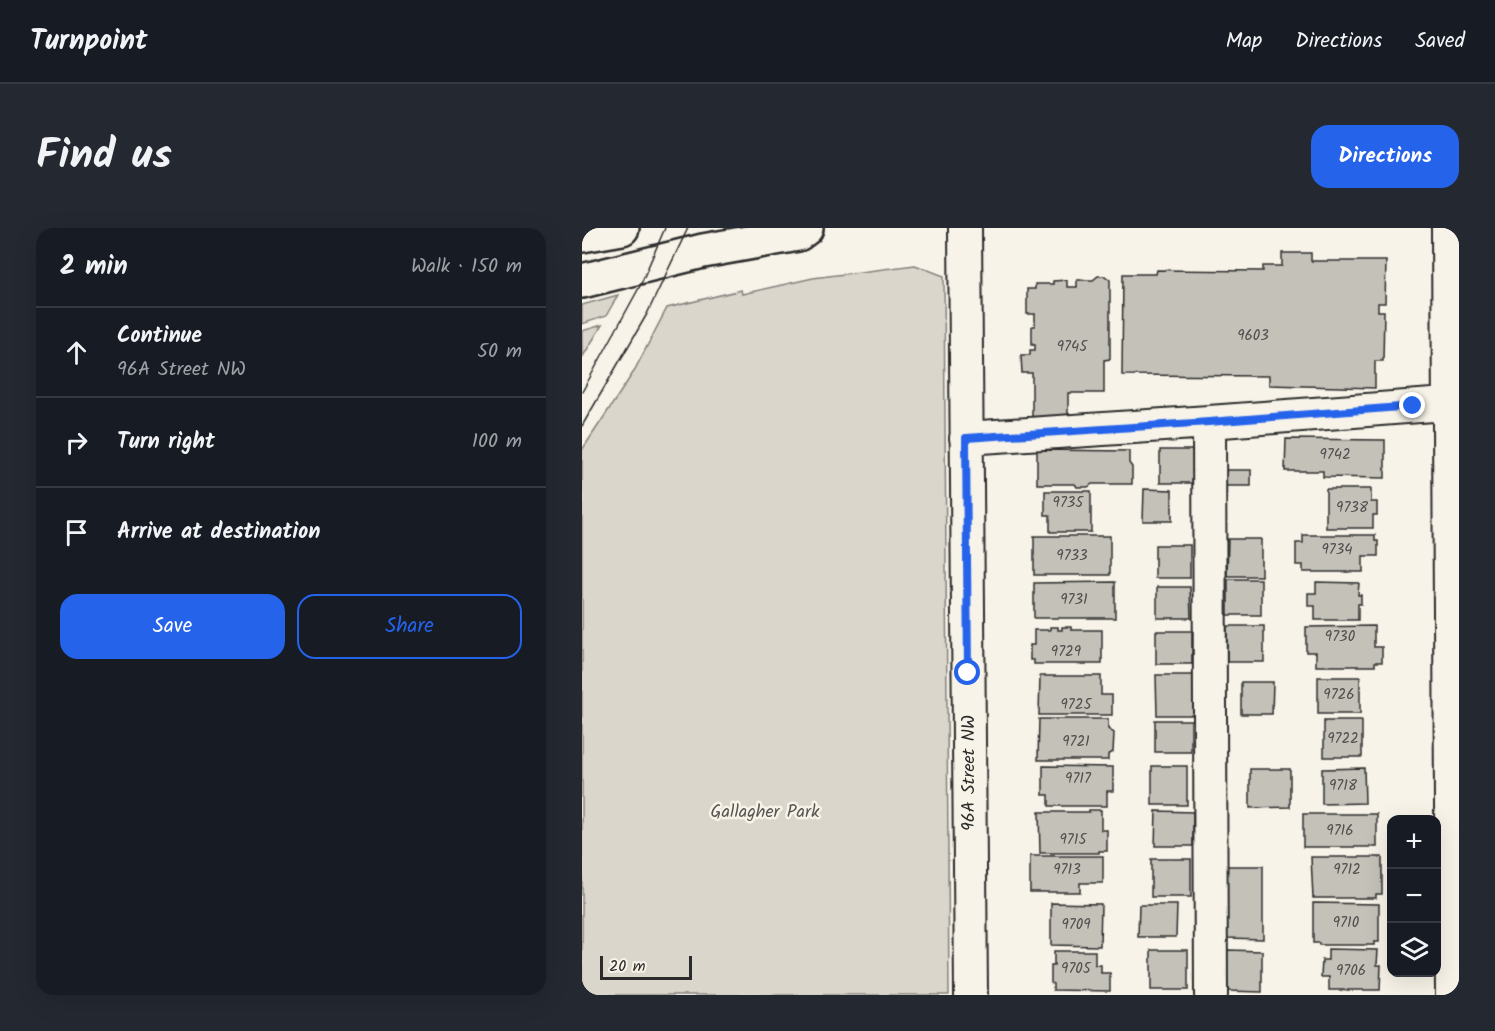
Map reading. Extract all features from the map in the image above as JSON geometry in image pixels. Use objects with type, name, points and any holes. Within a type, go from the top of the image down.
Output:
[{"type":"main road","points":[[582,235],[622,228]]},
{"type":"main road","points":[[582,281],[702,250],[798,234],[806,228]]},
{"type":"street","name":"96A Street NW","points":[[965,228],[970,995]]},
{"type":"street","points":[[1448,228],[1454,403],[1452,995]]},
{"type":"street","points":[[966,438],[1454,403]]},
{"type":"street","points":[[1209,422],[1211,995]]},
{"type":"green space","name":"Gallagher Park","points":[[915,265],[944,276],[949,995],[582,995],[582,450],[633,373],[667,308],[741,290],[742,294],[813,278]]},
{"type":"green space","points":[[618,295],[606,316],[582,324],[582,305]]},
{"type":"green space","points":[[602,325],[582,358],[582,331]]},
{"type":"building","points":[[1282,253],[1311,253],[1311,261],[1386,261],[1385,303],[1378,303],[1378,311],[1384,311],[1383,361],[1375,361],[1375,388],[1269,385],[1269,376],[1122,375],[1123,274],[1156,274],[1157,270],[1263,271],[1263,266],[1282,266]]},
{"type":"building","points":[[1098,276],[1105,276],[1110,280],[1110,359],[1104,360],[1104,393],[1068,393],[1068,418],[1032,418],[1032,373],[1022,373],[1021,355],[1030,355],[1030,350],[1035,350],[1035,344],[1032,344],[1032,326],[1035,326],[1035,314],[1027,314],[1027,289],[1035,289],[1035,284],[1053,284],[1053,281],[1067,280],[1067,287],[1077,287],[1077,280],[1093,280]]},
{"type":"building","points":[[1286,439],[1385,440],[1385,478],[1323,477],[1323,471],[1285,471]]},
{"type":"building","points":[[1037,450],[1129,451],[1132,484],[1092,484],[1088,487],[1077,487],[1075,484],[1037,484]]},
{"type":"building","points":[[1160,450],[1194,450],[1194,483],[1160,483]]},
{"type":"building","points":[[1225,470],[1251,470],[1251,486],[1225,486]]},
{"type":"building","points":[[1144,489],[1172,490],[1172,521],[1143,521]]},
{"type":"building","points":[[1326,489],[1371,489],[1371,502],[1377,502],[1377,515],[1373,515],[1373,528],[1326,528]]},
{"type":"building","points":[[1045,491],[1091,491],[1091,532],[1050,532],[1050,515],[1045,515]]},
{"type":"building","points":[[1303,535],[1375,535],[1375,541],[1378,541],[1378,556],[1363,556],[1363,572],[1303,572],[1303,565],[1296,565],[1296,543],[1303,543]]},
{"type":"building","points":[[1034,536],[1110,536],[1110,575],[1034,575]]},
{"type":"building","points":[[1228,539],[1261,539],[1261,576],[1227,576]]},
{"type":"building","points":[[1155,545],[1190,545],[1190,578],[1155,578]]},
{"type":"building","points":[[1228,579],[1261,579],[1261,615],[1228,615]]},
{"type":"building","points":[[1115,582],[1115,618],[1034,618],[1034,583]]},
{"type":"building","points":[[1316,582],[1359,583],[1358,595],[1361,595],[1361,604],[1358,604],[1358,620],[1315,620],[1315,606],[1308,606],[1308,593],[1316,593]]},
{"type":"building","points":[[1157,587],[1190,587],[1191,618],[1157,618]]},
{"type":"building","points":[[1227,626],[1264,626],[1264,662],[1227,662]]},
{"type":"building","points":[[1374,626],[1374,647],[1382,647],[1382,662],[1375,662],[1375,666],[1316,666],[1316,652],[1306,652],[1306,627]]},
{"type":"building","points":[[1050,627],[1058,627],[1058,630],[1062,630],[1062,627],[1071,627],[1071,630],[1102,630],[1102,664],[1034,664],[1034,660],[1030,660],[1030,645],[1034,645],[1034,630],[1050,630]]},
{"type":"building","points":[[1156,631],[1192,631],[1192,664],[1156,664]]},
{"type":"building","points":[[1156,675],[1193,675],[1193,715],[1157,715]]},
{"type":"building","points":[[1040,676],[1101,676],[1101,695],[1112,695],[1112,715],[1039,715]]},
{"type":"building","points":[[1318,677],[1360,677],[1360,714],[1318,714]]},
{"type":"building","points":[[1241,682],[1273,682],[1272,714],[1241,714]]},
{"type":"building","points":[[1039,719],[1108,719],[1108,729],[1114,733],[1113,752],[1108,755],[1108,760],[1038,760]]},
{"type":"building","points":[[1155,720],[1191,720],[1191,752],[1155,752]]},
{"type":"building","points":[[1324,721],[1362,721],[1362,757],[1324,757]]},
{"type":"building","points":[[1043,766],[1113,767],[1113,791],[1107,791],[1107,806],[1049,806],[1049,795],[1043,795]]},
{"type":"building","points":[[1152,766],[1187,766],[1187,805],[1152,805]]},
{"type":"building","points":[[1364,768],[1365,803],[1322,804],[1322,769]]},
{"type":"building","points":[[1250,769],[1290,769],[1290,807],[1250,808]]},
{"type":"building","points":[[1089,810],[1101,810],[1101,830],[1107,830],[1107,851],[1040,853],[1039,812],[1089,812]]},
{"type":"building","points":[[1156,811],[1193,812],[1193,846],[1155,846]]},
{"type":"building","points":[[1303,814],[1377,814],[1377,847],[1303,847]]},
{"type":"building","points":[[1030,856],[1103,856],[1103,883],[1080,883],[1080,892],[1030,892]]},
{"type":"building","points":[[1311,857],[1382,857],[1382,894],[1376,894],[1376,898],[1313,898]]},
{"type":"building","points":[[1151,859],[1191,859],[1191,897],[1151,897]]},
{"type":"building","points":[[1227,866],[1263,866],[1263,939],[1227,938]]},
{"type":"building","points":[[1051,903],[1101,904],[1100,946],[1051,945]]},
{"type":"building","points":[[1313,903],[1379,904],[1379,942],[1374,942],[1374,945],[1319,945],[1319,943],[1313,943]]},
{"type":"building","points":[[1139,905],[1177,905],[1176,937],[1138,937]]},
{"type":"building","points":[[1328,949],[1378,950],[1377,965],[1381,965],[1380,990],[1329,990],[1329,977],[1321,977],[1322,960],[1328,960]]},
{"type":"building","points":[[1151,950],[1188,950],[1188,990],[1151,990]]},
{"type":"building","points":[[1227,950],[1262,951],[1262,992],[1227,991]]},
{"type":"building","points":[[1054,951],[1095,951],[1095,965],[1101,965],[1101,973],[1110,973],[1110,991],[1053,990],[1051,966],[1054,966]]},
{"type":"tram line","points":[[582,392],[640,286],[665,228]]},
{"type":"tram line","points":[[582,426],[647,314],[688,228]]},
{"type":"route","points":[[968,673],[966,438],[1413,406]]}]
